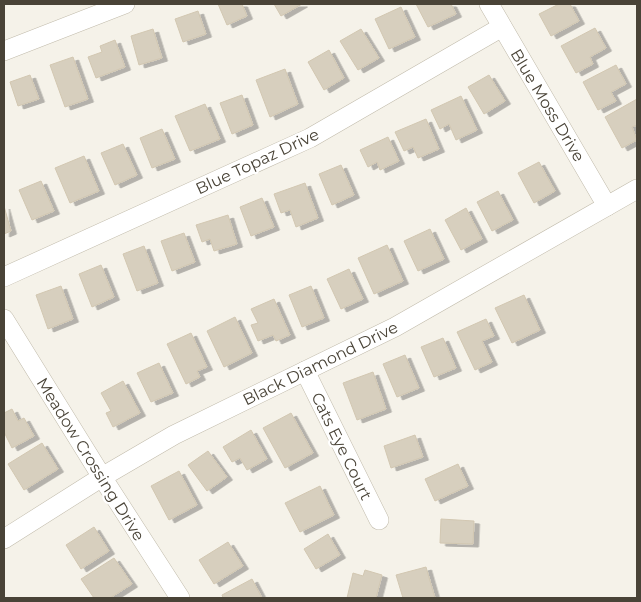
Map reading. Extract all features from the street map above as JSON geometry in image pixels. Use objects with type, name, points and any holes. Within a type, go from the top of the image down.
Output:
[{"type":"street","points":[[4,52],[125,4]]},
{"type":"street","name":"Blue Moss Drive","points":[[489,4],[607,206]]},
{"type":"street","name":"Blue Topaz Drive","points":[[4,277],[310,138],[502,27]]},
{"type":"street","name":"Black Diamond Drive","points":[[4,539],[102,477],[174,435],[395,327],[637,189]]},
{"type":"street","name":"Meadow Crossing Drive","points":[[4,319],[180,598]]},
{"type":"street","name":"Cats Eye Court","points":[[305,371],[379,520]]},
{"type":"building","points":[[218,4],[242,4],[247,16],[227,25]]},
{"type":"building","points":[[274,4],[302,4],[281,16]]},
{"type":"building","points":[[416,4],[451,4],[456,14],[428,27]]},
{"type":"building","points":[[559,4],[570,4],[579,21],[551,36],[539,14]]},
{"type":"building","points":[[401,7],[415,37],[389,49],[375,19]]},
{"type":"building","points":[[198,11],[206,34],[183,42],[175,19]]},
{"type":"building","points":[[595,28],[606,48],[590,57],[593,64],[576,73],[561,46]]},
{"type":"building","points":[[153,29],[162,58],[139,65],[131,36]]},
{"type":"building","points":[[361,29],[379,58],[358,70],[340,41]]},
{"type":"building","points":[[115,40],[125,67],[96,78],[88,57],[102,52],[100,46]]},
{"type":"building","points":[[329,50],[344,78],[324,90],[308,62]]},
{"type":"building","points":[[73,57],[88,99],[65,107],[50,65]]},
{"type":"building","points":[[616,65],[626,84],[611,92],[616,101],[598,110],[583,82]]},
{"type":"building","points":[[285,69],[298,104],[270,117],[256,80]]},
{"type":"building","points":[[30,75],[39,99],[18,106],[10,82]]},
{"type":"building","points":[[489,75],[505,101],[484,114],[468,87]]},
{"type":"building","points":[[242,95],[253,125],[232,134],[220,103]]},
{"type":"building","points":[[461,96],[477,130],[456,140],[449,124],[440,129],[431,110]]},
{"type":"building","points":[[637,99],[637,125],[632,127],[637,140],[622,148],[605,117]]},
{"type":"building","points":[[205,104],[220,139],[190,151],[175,116]]},
{"type":"building","points":[[426,119],[439,149],[418,158],[413,147],[404,151],[395,132]]},
{"type":"building","points":[[162,129],[175,159],[152,168],[140,138]]},
{"type":"building","points":[[388,137],[399,161],[380,170],[377,162],[368,167],[360,150]]},
{"type":"building","points":[[123,144],[137,175],[115,185],[101,153]]},
{"type":"building","points":[[84,156],[99,191],[70,203],[55,168]]},
{"type":"building","points":[[539,162],[555,191],[534,203],[518,173]]},
{"type":"building","points":[[341,165],[354,195],[332,205],[319,174]]},
{"type":"building","points":[[41,181],[54,211],[32,220],[19,190]]},
{"type":"building","points":[[305,183],[318,218],[296,227],[290,210],[281,213],[274,194]]},
{"type":"building","points":[[498,191],[513,220],[492,231],[477,202]]},
{"type":"building","points":[[262,198],[274,227],[251,236],[240,207]]},
{"type":"building","points":[[4,206],[11,231],[4,234]]},
{"type":"building","points":[[466,208],[482,239],[461,250],[445,220]]},
{"type":"building","points":[[228,215],[237,244],[214,251],[210,239],[202,242],[196,225]]},
{"type":"building","points":[[430,229],[444,259],[418,271],[404,241]]},
{"type":"building","points":[[184,233],[195,262],[172,271],[161,241]]},
{"type":"building","points":[[387,245],[403,281],[374,294],[358,258]]},
{"type":"building","points":[[144,246],[158,283],[137,291],[123,254]]},
{"type":"building","points":[[101,265],[114,297],[92,307],[79,274]]},
{"type":"building","points":[[349,269],[363,299],[341,309],[327,279]]},
{"type":"building","points":[[61,286],[73,319],[48,329],[36,295]]},
{"type":"building","points":[[311,286],[324,318],[302,327],[289,295]]},
{"type":"building","points":[[524,295],[540,330],[512,343],[495,308]]},
{"type":"building","points":[[274,299],[290,335],[276,341],[273,335],[258,341],[251,325],[258,323],[251,309]]},
{"type":"building","points":[[235,317],[252,353],[224,367],[207,331]]},
{"type":"building","points":[[486,319],[494,336],[482,341],[492,362],[475,370],[457,332]]},
{"type":"building","points":[[191,333],[207,367],[197,371],[200,377],[186,384],[167,344]]},
{"type":"building","points":[[443,338],[456,368],[434,377],[421,347]]},
{"type":"building","points":[[405,355],[419,388],[397,397],[383,364]]},
{"type":"building","points":[[159,363],[173,393],[151,402],[137,373]]},
{"type":"building","points":[[373,372],[386,409],[357,420],[343,383]]},
{"type":"building","points":[[123,381],[140,413],[113,427],[106,413],[111,411],[101,393]]},
{"type":"building","points":[[12,409],[18,421],[24,418],[34,436],[12,448],[4,432],[4,413]]},
{"type":"building","points":[[291,413],[313,453],[285,468],[263,428]]},
{"type":"building","points":[[251,430],[267,459],[247,470],[240,458],[232,462],[223,447]]},
{"type":"building","points":[[415,435],[423,457],[391,468],[384,446]]},
{"type":"building","points":[[42,443],[58,469],[24,490],[8,464]]},
{"type":"building","points":[[208,451],[227,477],[207,491],[188,465]]},
{"type":"building","points":[[458,464],[468,486],[435,501],[425,479]]},
{"type":"building","points":[[179,471],[197,505],[169,520],[151,486]]},
{"type":"building","points":[[320,486],[334,515],[300,532],[285,503]]},
{"type":"building","points":[[441,519],[474,521],[473,544],[440,543]]},
{"type":"building","points":[[94,527],[109,551],[81,569],[66,545]]},
{"type":"building","points":[[328,534],[340,555],[316,569],[304,549]]},
{"type":"building","points":[[228,542],[243,566],[214,584],[199,560]]},
{"type":"building","points":[[114,558],[132,584],[110,598],[94,598],[81,579]]},
{"type":"building","points":[[426,567],[435,598],[403,598],[396,575]]},
{"type":"building","points":[[365,570],[382,575],[376,598],[347,598],[353,573],[363,576]]},
{"type":"building","points":[[252,579],[262,598],[223,598],[222,595]]}]
